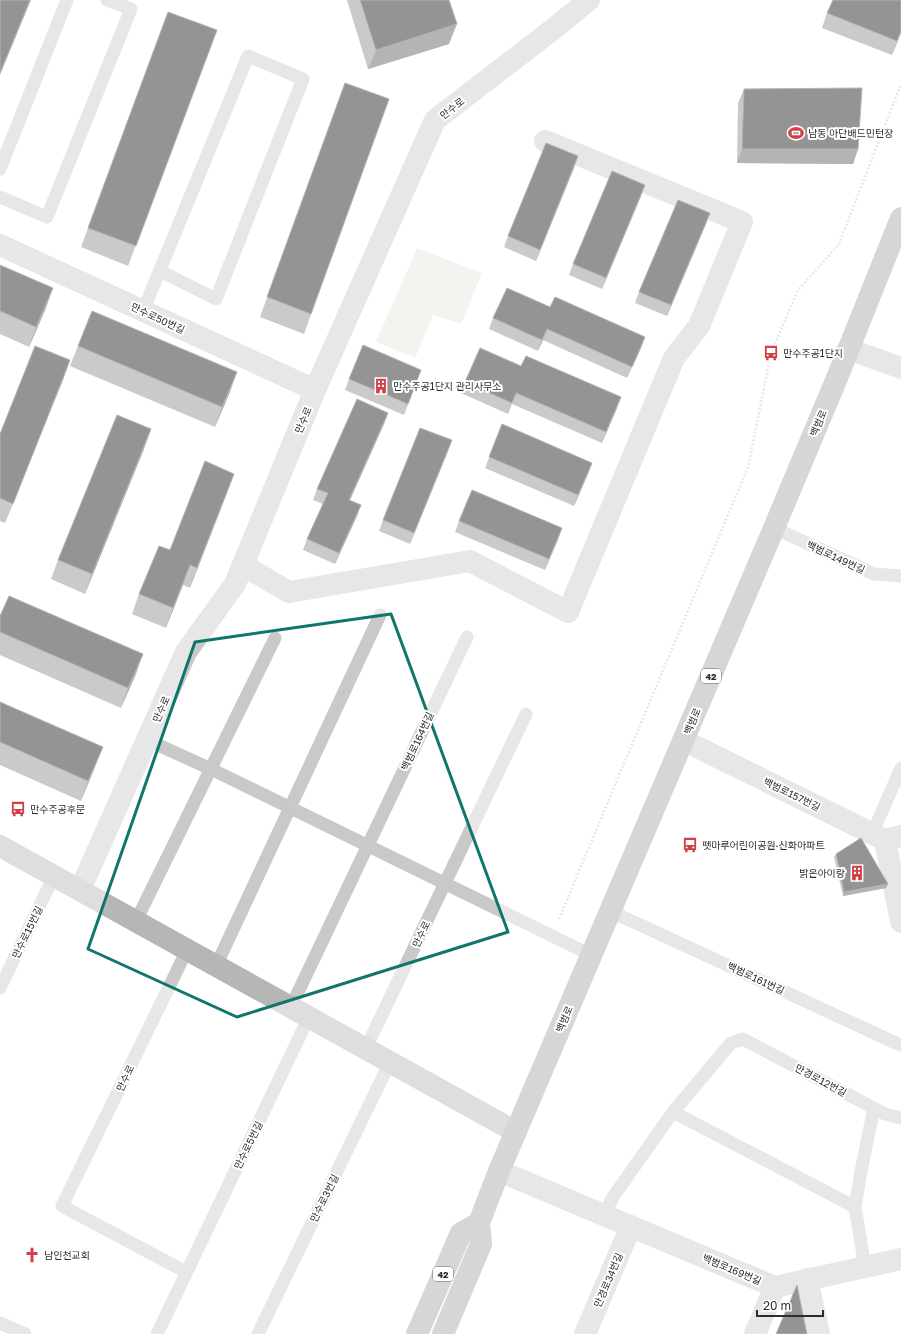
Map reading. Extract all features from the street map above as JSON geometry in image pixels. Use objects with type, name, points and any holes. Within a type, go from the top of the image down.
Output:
[{"type":"main road","name":"백범로","points":[[443,1334],[481,1244],[479,1223],[499,1171],[774,528],[901,218]]},
{"type":"main road","name":"42","points":[[417,1334],[460,1233],[479,1223]]},
{"type":"street","name":"만수로","points":[[80,890],[186,652],[235,584],[315,390],[435,120],[589,0]]},
{"type":"street","points":[[243,565],[289,592],[470,561],[568,612],[674,358],[699,326],[742,222],[545,141]]},
{"type":"street","name":"만수로50번길","points":[[0,245],[315,390]]},
{"type":"street","points":[[848,349],[901,368]]},
{"type":"street","name":"백범로157번길","points":[[683,740],[886,836]]},
{"type":"street","points":[[886,836],[901,922]]},
{"type":"street","points":[[0,846],[516,1132]]},
{"type":"street","name":"백범로169번길","points":[[499,1171],[775,1286]]},
{"type":"street","name":"만경로34번길","points":[[584,1334],[631,1226]]},
{"type":"street","points":[[755,1334],[775,1286],[901,1259]]},
{"type":"street","points":[[807,1280],[819,1334]]},
{"type":"lane","points":[[0,169],[68,0]]},
{"type":"lane","points":[[0,197],[48,217],[131,9],[107,0]]},
{"type":"lane","points":[[143,311],[248,56],[303,79],[216,299],[160,271]]},
{"type":"lane","name":"백범로149번길","points":[[774,528],[874,574],[901,576]]},
{"type":"lane","points":[[216,966],[380,615]]},
{"type":"lane","name":"백범로164번길","points":[[368,846],[467,637]]},
{"type":"lane","points":[[136,921],[275,638]]},
{"type":"lane","points":[[444,884],[526,714]]},
{"type":"lane","points":[[147,740],[211,769],[592,955]]},
{"type":"lane","points":[[886,836],[901,768]]},
{"type":"lane","points":[[290,1007],[368,846]]},
{"type":"lane","name":"만수로15번길","points":[[0,988],[54,876]]},
{"type":"lane","name":"만수로","points":[[366,1048],[444,884]]},
{"type":"lane","name":"백범로161번길","points":[[610,911],[901,1045]]},
{"type":"lane","name":"만수로","points":[[186,1272],[62,1206],[187,950]]},
{"type":"lane","name":"만수로5번길","points":[[157,1334],[309,1017]]},
{"type":"lane","name":"만경로12번길","points":[[673,1112],[732,1043],[743,1039],[885,1114],[901,1118]]},
{"type":"lane","name":"만수로3번길","points":[[258,1334],[390,1062]]},
{"type":"lane","points":[[865,1267],[855,1207],[874,1108]]},
{"type":"lane","points":[[604,1215],[613,1198],[673,1112],[855,1207]]},
{"type":"lane","points":[[0,1323],[25,1334]]},
{"type":"path","points":[[559,921],[748,467],[771,353],[798,290],[840,244],[901,84]]},
{"type":"highlighted area","points":[[391,614],[508,932],[237,1017],[88,949],[195,642]]},
{"type":"shaded area","points":[[417,248],[482,273],[461,324],[433,315],[415,358],[376,342]]},
{"type":"building","points":[[0,0],[30,0],[0,73]]},
{"type":"building","points":[[360,0],[449,0],[457,24],[376,50]]},
{"type":"building","points":[[833,0],[901,0],[901,31],[897,41],[827,13]]},
{"type":"building","points":[[168,12],[217,30],[136,246],[88,228]]},
{"type":"building","points":[[345,83],[389,99],[311,314],[267,297]]},
{"type":"building","name":"남동 아단배드민턴장","points":[[862,88],[858,149],[742,149],[744,89]]},
{"type":"building","points":[[546,143],[578,156],[540,250],[508,236]]},
{"type":"building","points":[[612,171],[645,185],[606,278],[573,264]]},
{"type":"building","points":[[678,200],[710,213],[671,305],[639,292]]},
{"type":"building","points":[[0,265],[53,288],[36,327],[0,311]]},
{"type":"building","points":[[507,288],[550,307],[555,297],[645,337],[632,367],[547,329],[542,340],[493,318]]},
{"type":"building","points":[[92,311],[237,372],[222,407],[78,346]]},
{"type":"building","name":"만수주공1단지 관리사무소","points":[[363,345],[421,370],[408,404],[349,379]]},
{"type":"building","points":[[35,346],[70,360],[13,504],[0,498],[0,434]]},
{"type":"building","points":[[480,348],[521,366],[526,356],[621,397],[606,432],[516,393],[512,403],[465,382]]},
{"type":"building","points":[[357,399],[388,413],[349,500],[361,505],[339,553],[307,539],[328,493],[317,489]]},
{"type":"building","points":[[117,415],[151,429],[92,574],[58,560]]},
{"type":"building","points":[[502,424],[592,463],[578,495],[489,457]]},
{"type":"building","points":[[420,428],[452,440],[414,533],[383,520]]},
{"type":"building","points":[[205,461],[234,474],[197,568],[190,565],[173,608],[139,594],[159,546],[170,550]]},
{"type":"building","points":[[472,490],[562,528],[549,559],[459,521]]},
{"type":"building","points":[[9,596],[143,654],[128,688],[0,632],[0,616]]},
{"type":"building","points":[[0,702],[103,747],[88,781],[0,742]]},
{"type":"building","name":"밝은아이랑","points":[[861,838],[888,884],[844,892],[836,854]]},
{"type":"building","points":[[797,1285],[807,1334],[776,1334]]},
{"type":"place","name":"남동 아단배드민턴장","points":[[796,133]]},
{"type":"place","name":"만수주공1단지","points":[[771,353]]},
{"type":"place","name":"만수주공1단지 관리사무소","points":[[381,386]]},
{"type":"place","name":"만수주공후문","points":[[18,809]]},
{"type":"place","name":"뗏마루어린이공원·신화아파트","points":[[690,845]]},
{"type":"place","name":"밝은아이랑","points":[[857,873]]},
{"type":"place","name":"남인천교회","points":[[32,1255]]}]
